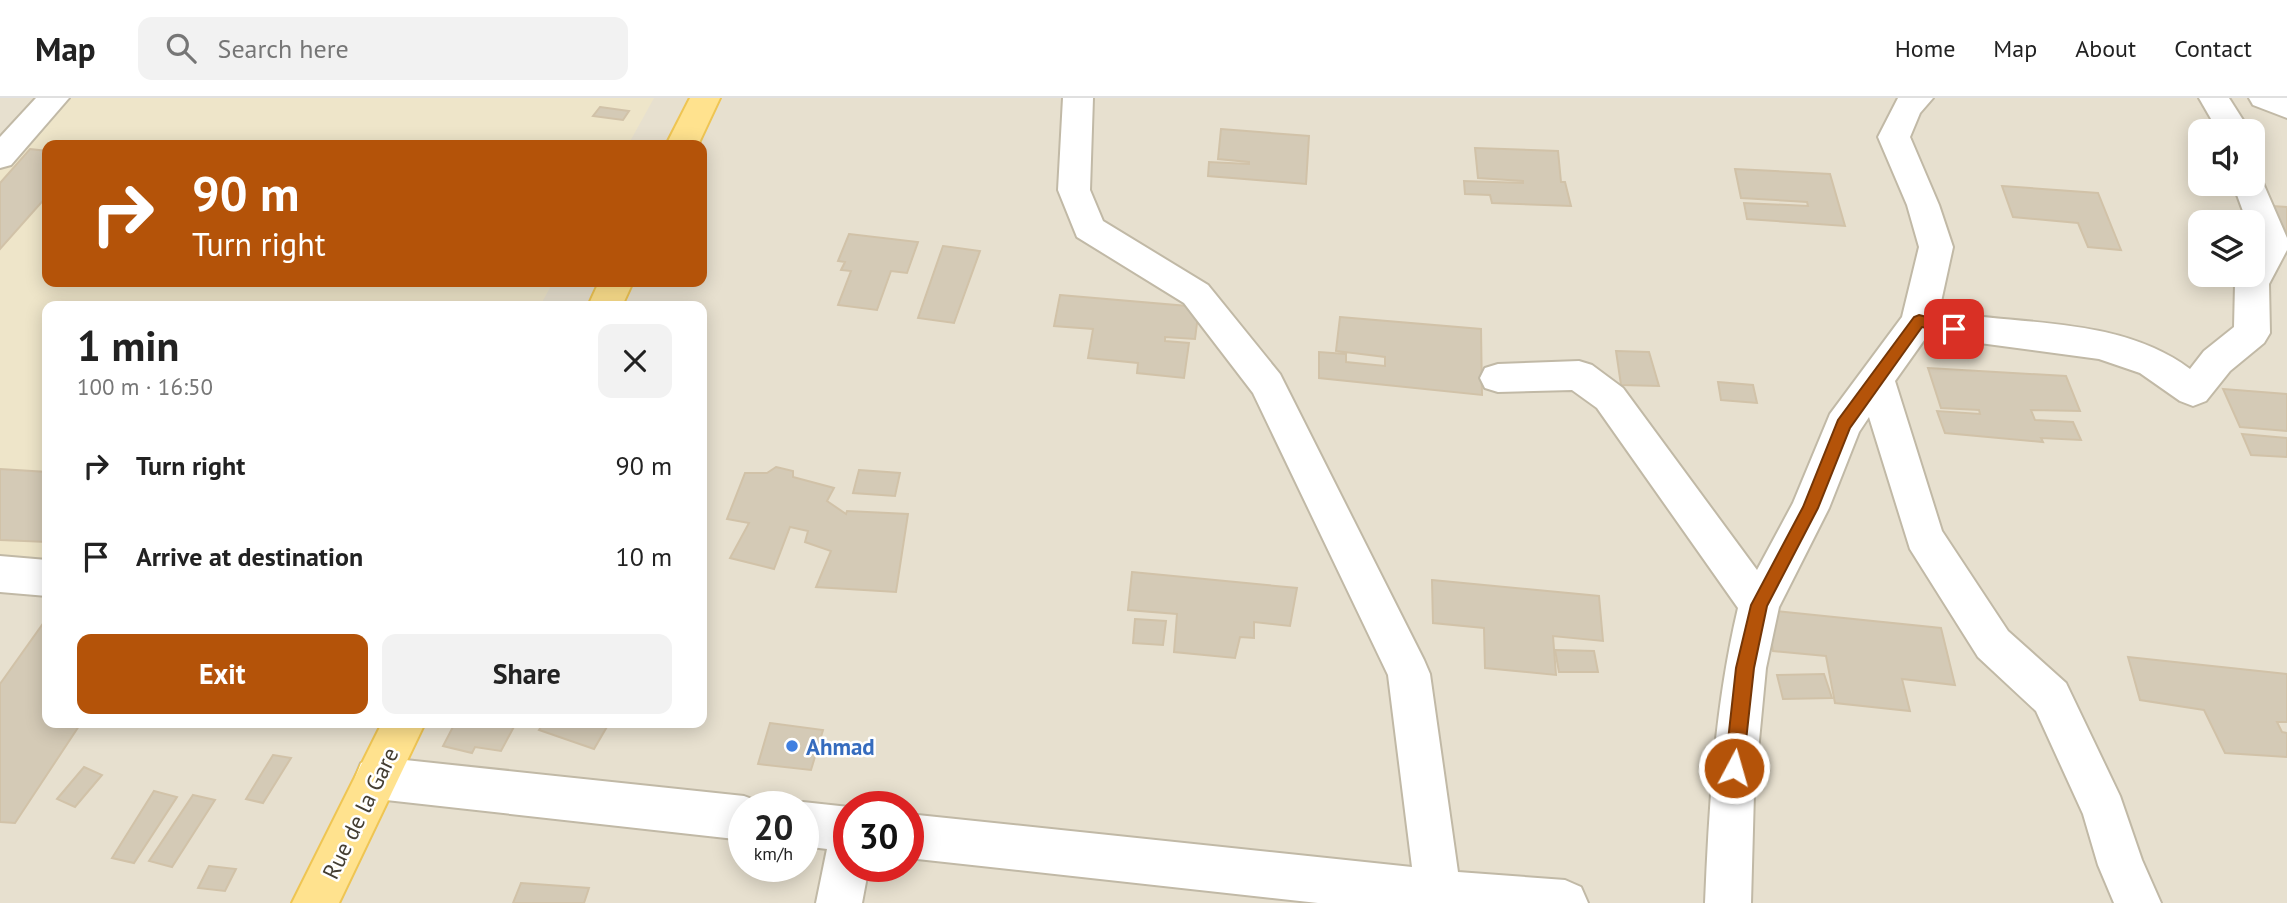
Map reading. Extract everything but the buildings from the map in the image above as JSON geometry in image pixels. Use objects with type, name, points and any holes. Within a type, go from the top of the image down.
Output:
[{"type":"main road","points":[[684,140],[705,98]]},
{"type":"main road","name":"Rue de la Gare","points":[[315,903],[402,728]]},
{"type":"street","points":[[0,157],[54,98]]},
{"type":"street","points":[[1078,98],[1074,190],[1089,228],[1196,293],[1267,384],[1409,674],[1438,893]]},
{"type":"street","points":[[1728,903],[1732,793],[1745,668],[1759,605],[1810,508],[1843,425],[1919,321],[1937,247],[1923,205],[1894,137],[1907,107],[1918,98]]},
{"type":"street","points":[[2214,98],[2227,119]]},
{"type":"street","points":[[1919,321],[1954,329],[2033,337],[2117,351],[2154,363],[2193,391],[2217,361],[2252,333],[2252,284],[2280,245],[2255,196]]},
{"type":"street","points":[[1498,378],[1579,375],[1610,398],[1759,605]]},
{"type":"street","points":[[1877,381],[1924,537],[1993,644],[2051,697],[2104,811],[2121,865],[2138,903]]},
{"type":"street","points":[[0,574],[42,578]]},
{"type":"street","points":[[377,778],[728,816]]},
{"type":"street","points":[[924,838],[1315,891],[1438,893],[1565,903]]},
{"type":"street","points":[[839,903],[843,882]]},
{"type":"shaded area","points":[[0,98],[2287,98],[2287,903],[0,903]]},
{"type":"shaded area","points":[[67,98],[654,98],[631,140],[42,140],[42,287],[550,287],[543,301],[42,301],[42,571],[0,568],[0,168]]},
{"type":"place","name":"Ahmad","points":[[792,746]]},
{"type":"route","points":[[1734,768],[1745,668],[1759,605],[1810,508],[1843,425],[1919,321],[1954,329]]}]
